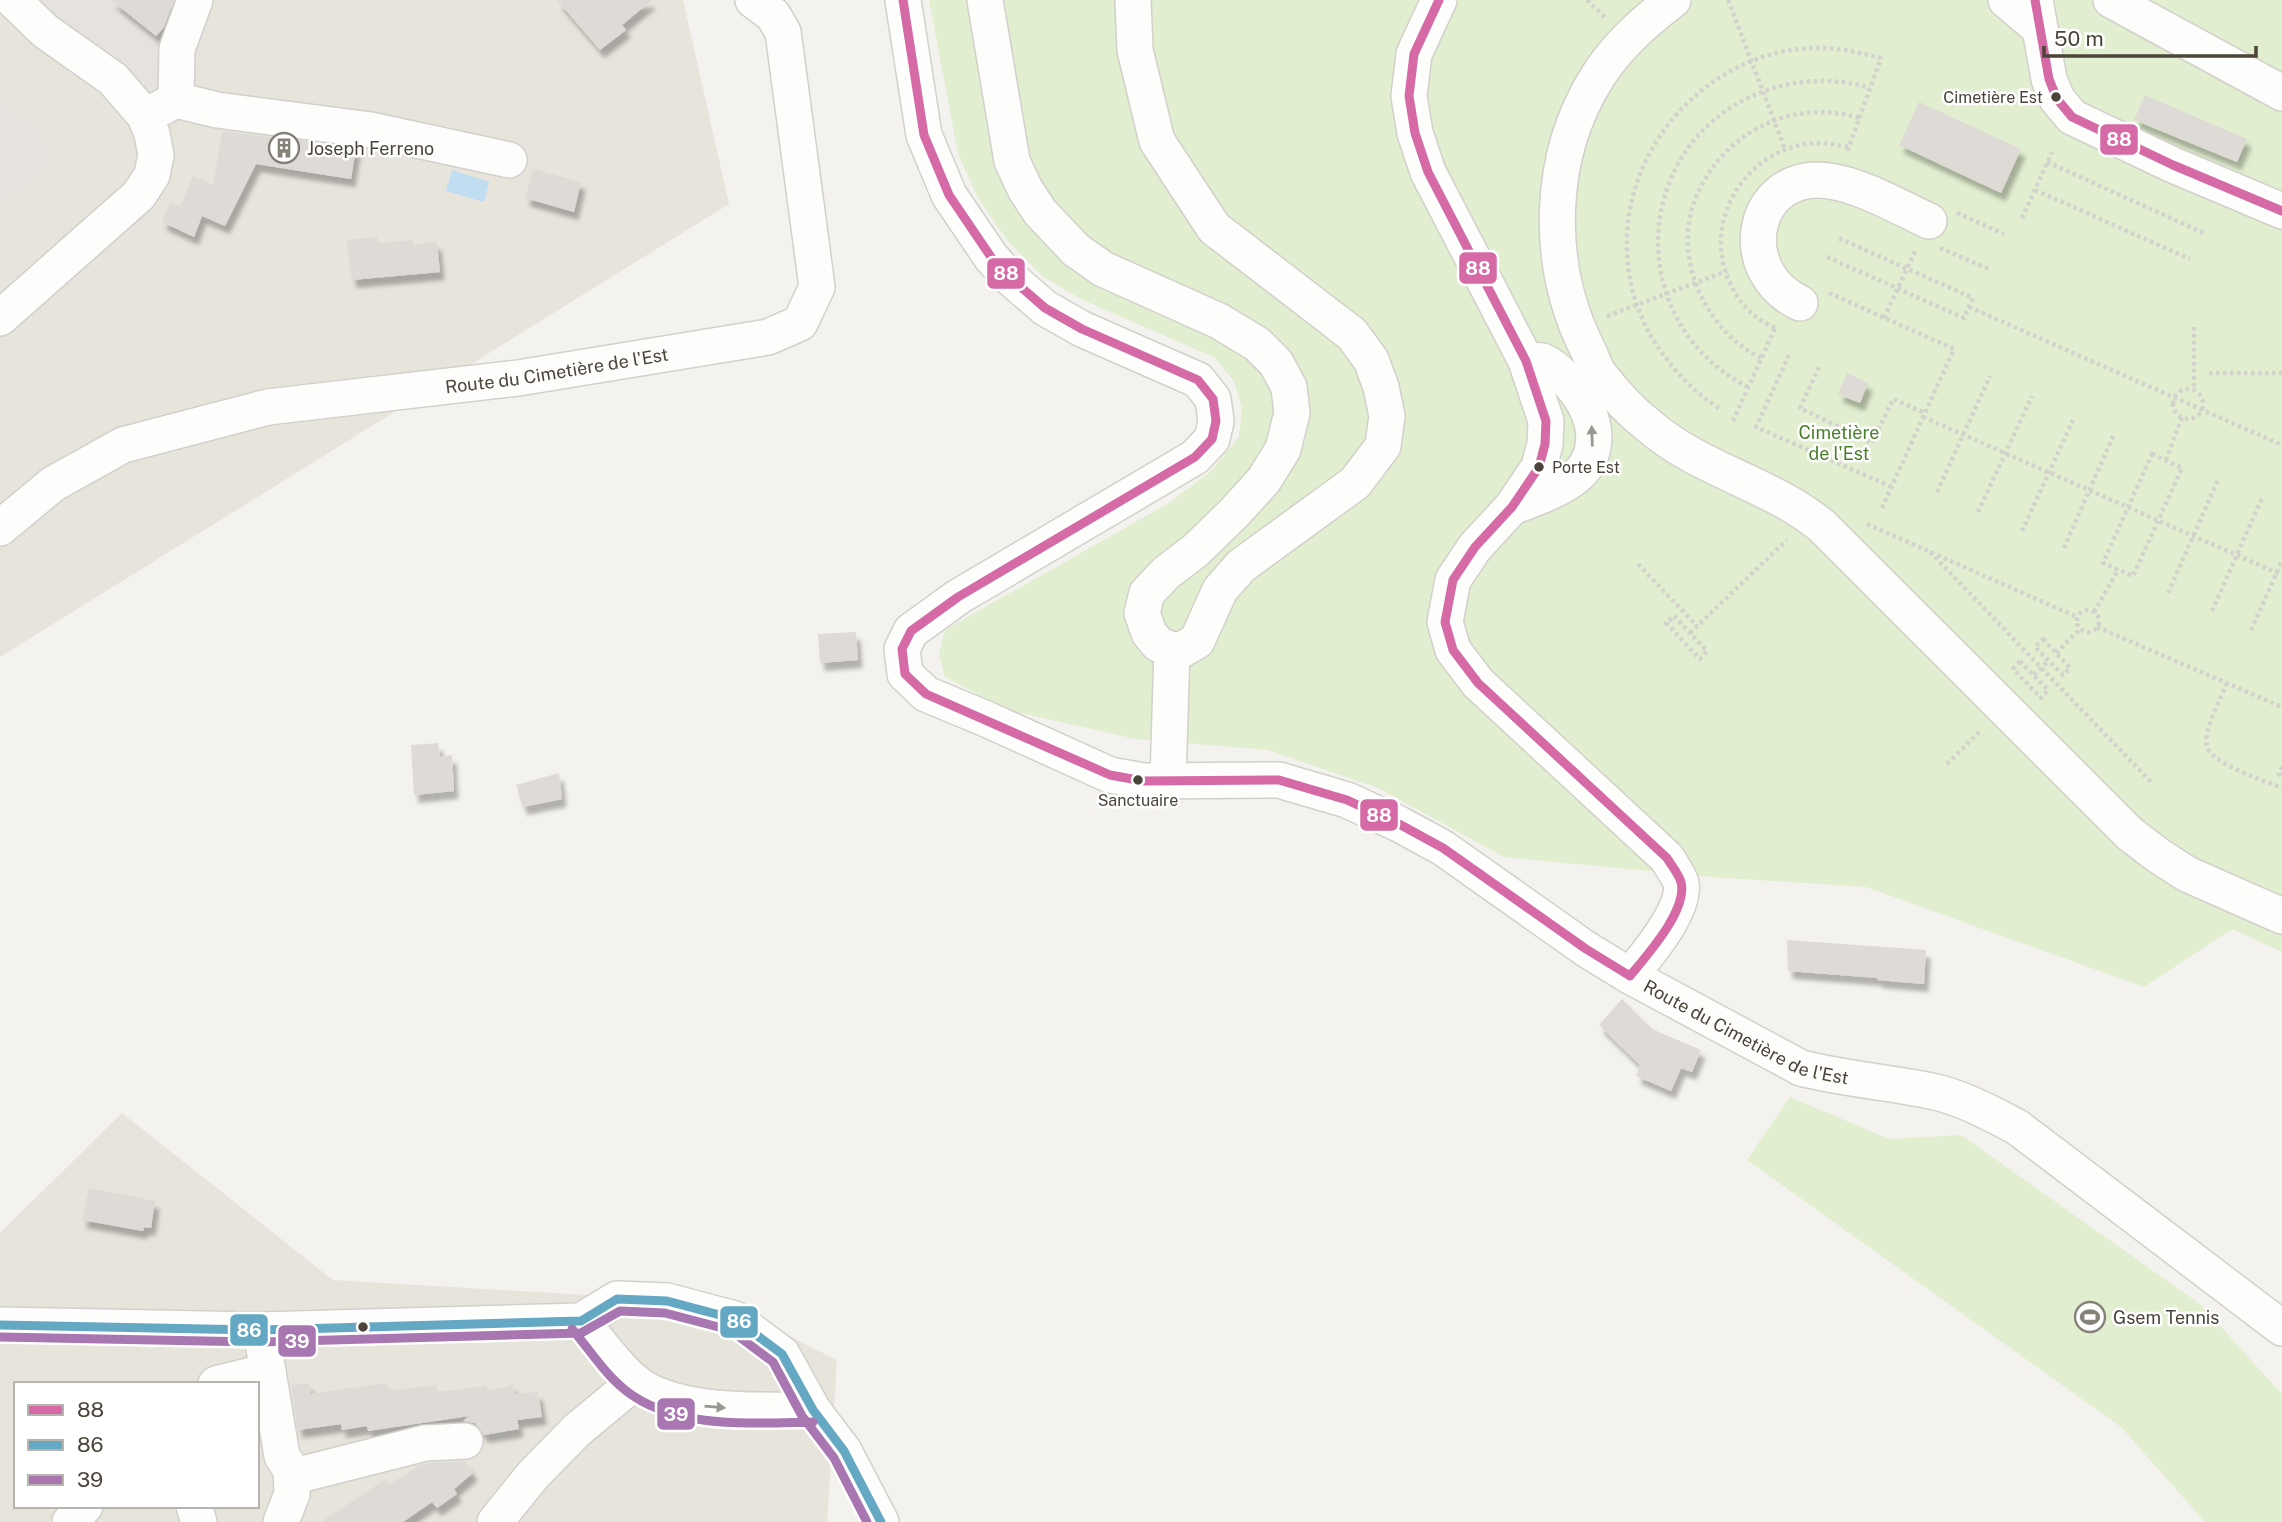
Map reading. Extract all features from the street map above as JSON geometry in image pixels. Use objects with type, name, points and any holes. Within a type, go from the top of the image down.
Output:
[{"type":"street","points":[[0,318],[139,195],[152,175],[156,155],[145,116],[113,79],[45,31],[13,0]]},
{"type":"street","points":[[176,100],[177,49],[195,0]]},
{"type":"street","name":"Route du Cimetière de l'Est","points":[[0,528],[53,484],[123,445],[255,411],[557,371],[768,337],[800,323],[817,287],[783,32],[773,15],[753,0]]},
{"type":"street","name":"Route du Cimetière de l'Est","points":[[903,0],[924,135],[949,195],[990,257],[1007,276],[1045,308],[1082,329],[1198,380],[1213,399],[1216,421],[1212,439],[1195,457],[958,597],[911,631],[902,649],[905,674],[926,694],[1110,775],[1143,781],[1279,780],[1347,800],[1399,824],[1443,848],[1586,949],[1630,976],[1801,1068],[1830,1076],[1934,1091],[1971,1104],[2017,1127],[2282,1328]]},
{"type":"street","points":[[985,0],[1012,161],[1040,212],[1076,250],[1103,269],[1219,321],[1257,344],[1276,362],[1289,387],[1292,413],[1283,449],[1264,480],[1196,550],[1166,573],[1147,593],[1142,613],[1149,633],[1158,644],[1172,650],[1183,649],[1197,641],[1220,590],[1241,566],[1355,483],[1383,446],[1387,416],[1381,387],[1371,360],[1352,334],[1214,228],[1157,141],[1135,50],[1133,0]]},
{"type":"street","points":[[1439,0],[1414,54],[1409,96],[1415,133],[1428,172],[1526,361],[1546,421],[1545,444],[1539,467],[1512,507],[1475,547],[1453,580],[1446,622],[1453,650],[1478,683],[1667,859],[1681,884],[1676,910],[1663,933],[1630,976]]},
{"type":"street","points":[[1673,0],[1628,39],[1598,76],[1571,131],[1558,197],[1560,268],[1577,327],[1600,374],[1645,424],[1674,446],[1700,461],[1788,501],[1822,526],[2130,834],[2187,874],[2282,915]]},
{"type":"street","points":[[2006,0],[2038,15],[2049,79],[2057,99],[2072,117],[2173,165],[2282,211]]},
{"type":"street","points":[[2111,0],[2282,93]]},
{"type":"street","points":[[145,116],[176,100],[217,110],[371,130],[509,160]]},
{"type":"street","points":[[1805,298],[1769,277],[1759,259],[1757,237],[1760,223],[1769,206],[1783,191],[1814,180],[1837,181],[1929,221]]},
{"type":"street","points":[[1512,507],[1538,498],[1572,480],[1586,466],[1594,443],[1591,414],[1575,389],[1556,370],[1541,361],[1526,361]]},
{"type":"street","points":[[1168,780],[1172,650]]},
{"type":"street","points":[[0,1325],[261,1330],[581,1321],[617,1299],[667,1301],[735,1319],[782,1354],[813,1410],[844,1451],[881,1522]]},
{"type":"street","points":[[581,1321],[635,1382],[656,1395],[680,1403],[754,1410],[813,1410]]},
{"type":"street","points":[[261,1330],[282,1456],[291,1470],[292,1494],[281,1522]]},
{"type":"street","points":[[224,1382],[268,1371]]},
{"type":"street","points":[[495,1522],[533,1475],[577,1430],[635,1382]]},
{"type":"street","points":[[291,1470],[303,1474],[425,1443],[466,1441]]},
{"type":"street","points":[[70,1522],[83,1508]]},
{"type":"path","points":[[1728,0],[1798,184]]},
{"type":"path","points":[[1719,408],[1672,367],[1645,327],[1630,284],[1626,228],[1632,197],[1647,154],[1681,107],[1700,90],[1751,62],[1794,50],[1819,49],[1855,52],[1881,58],[1837,181]]},
{"type":"path","points":[[1748,387],[1728,377],[1700,351],[1679,324],[1667,293],[1659,261],[1658,230],[1665,195],[1676,166],[1707,125],[1736,104],[1763,92],[1781,86],[1817,81],[1852,83],[1870,88]]},
{"type":"path","points":[[2022,218],[2052,152]]},
{"type":"path","points":[[2047,162],[2206,234]]},
{"type":"path","points":[[2035,190],[2190,259]]},
{"type":"path","points":[[1884,318],[1929,221]]},
{"type":"path","points":[[1827,257],[1964,318],[1969,307],[1973,298],[1836,237]]},
{"type":"path","points":[[1577,327],[1759,259]]},
{"type":"path","points":[[1733,421],[1748,387],[1805,298],[1884,318],[1954,349],[1882,508]]},
{"type":"path","points":[[1969,307],[2282,445]]},
{"type":"path","points":[[2194,327],[2194,390],[2202,399],[2202,410]]},
{"type":"path","points":[[1789,355],[1756,427],[1892,487]]},
{"type":"path","points":[[1819,366],[1800,408],[1872,443],[1894,399],[1963,434],[2279,574]]},
{"type":"path","points":[[2209,373],[2282,373]]},
{"type":"path","points":[[1937,492],[1990,376]]},
{"type":"path","points":[[2194,390],[2181,391],[2175,398],[2175,409],[2182,417],[2193,417],[2202,410]]},
{"type":"path","points":[[1978,512],[2032,397]]},
{"type":"path","points":[[2166,460],[2182,417]]},
{"type":"path","points":[[2022,531],[2073,419]]},
{"type":"path","points":[[2064,548],[2114,434]]},
{"type":"path","points":[[2152,454],[2166,460],[2182,468],[2133,576],[2103,563],[2152,454]]},
{"type":"path","points":[[2168,593],[2218,480]]},
{"type":"path","points":[[2212,611],[2262,498]]},
{"type":"path","points":[[1860,521],[2077,617]]},
{"type":"path","points":[[1690,633],[1787,540]]},
{"type":"path","points":[[1930,552],[2152,783]]},
{"type":"path","points":[[2251,630],[2279,574],[2282,561]]},
{"type":"path","points":[[1638,564],[1698,626]]},
{"type":"path","points":[[2094,612],[2118,570]]},
{"type":"path","points":[[2077,617],[2085,611],[2094,612]]},
{"type":"path","points":[[2080,629],[2088,632],[2097,626],[2099,620],[2094,612]]},
{"type":"path","points":[[1674,616],[1690,633],[1707,651],[1700,659],[1666,623],[1674,616]]},
{"type":"path","points":[[2077,617],[2080,629]]},
{"type":"path","points":[[2097,626],[2282,707]]},
{"type":"path","points":[[2056,653],[2080,629]]},
{"type":"path","points":[[2043,639],[2056,653],[2070,668],[2063,675],[2035,647],[2043,639]]},
{"type":"path","points":[[2034,675],[2048,661]]},
{"type":"path","points":[[2020,662],[2034,675],[2048,690],[2041,698],[2013,669],[2020,662]]},
{"type":"path","points":[[2227,683],[2208,728],[2206,745],[2212,755],[2223,762],[2282,788]]},
{"type":"path","points":[[1947,764],[1984,727]]},
{"type":"path","points":[[2282,767],[2279,774],[2282,776]]},
{"type":"shaded area","points":[[0,0],[683,0],[729,204],[0,657]]},
{"type":"shaded area","points":[[37,0],[214,0],[193,76],[160,99]]},
{"type":"shaded area","points":[[0,98],[39,130],[54,161],[0,208]]},
{"type":"shaded area","points":[[122,1113],[333,1280],[722,1303],[837,1360],[827,1522],[0,1522],[0,1233]]},
{"type":"green space","name":"Cimetière de l'Est","points":[[929,0],[2282,0],[2282,952],[2232,929],[2144,987],[1866,887],[1711,877],[1504,857],[1378,788],[1268,750],[1135,739],[1008,710],[945,677],[939,654],[945,630],[1169,503],[1210,472],[1239,437],[1242,408],[1234,381],[1215,358],[1081,299],[1042,276],[1008,241],[978,198],[958,154]]},
{"type":"green space","name":"Gsem Tennis","points":[[1790,1097],[1889,1139],[1961,1135],[2200,1304],[2282,1394],[2282,1522],[2205,1522],[2121,1427],[1747,1160]]},
{"type":"water","points":[[452,170],[489,182],[484,202],[446,191]]},
{"type":"building","points":[[111,0],[174,0],[164,27],[156,36]]},
{"type":"building","points":[[557,0],[652,0],[622,25],[626,30],[600,50]]},
{"type":"building","points":[[2145,95],[2247,139],[2237,162],[2134,120]]},
{"type":"building","points":[[1919,102],[2021,149],[2001,193],[1899,145]]},
{"type":"building","points":[[222,131],[356,148],[351,179],[256,164],[225,226],[202,216],[194,237],[162,222],[170,202],[180,206],[193,176],[213,185]]},
{"type":"building","points":[[533,169],[581,182],[574,212],[525,198]]},
{"type":"building","points":[[377,237],[378,243],[413,240],[413,245],[437,242],[440,272],[352,280],[347,240]]},
{"type":"building","points":[[1847,373],[1868,383],[1860,403],[1838,394]]},
{"type":"building","points":[[856,632],[858,660],[820,663],[818,634]]},
{"type":"building","points":[[438,743],[440,757],[452,755],[454,791],[414,795],[411,745]]},
{"type":"building","points":[[559,773],[562,799],[523,807],[516,785]]},
{"type":"building","points":[[1787,940],[1926,950],[1924,984],[1788,971]]},
{"type":"building","points":[[1622,999],[1652,1029],[1701,1050],[1692,1072],[1681,1068],[1671,1091],[1636,1076],[1640,1065],[1599,1025]]},
{"type":"building","points":[[89,1188],[155,1201],[151,1228],[144,1227],[143,1231],[82,1220]]},
{"type":"building","points":[[309,1383],[311,1394],[386,1383],[388,1391],[436,1385],[438,1392],[486,1386],[488,1390],[507,1387],[513,1383],[514,1394],[538,1392],[542,1417],[517,1420],[519,1429],[484,1435],[475,1423],[463,1421],[469,1416],[368,1431],[367,1426],[342,1430],[341,1424],[298,1430],[291,1385]]},
{"type":"building","points":[[465,1461],[473,1473],[454,1489],[457,1494],[437,1508],[432,1502],[403,1522],[321,1522],[386,1479],[389,1485],[418,1466]]},
{"type":"transit line","name":"88","points":[[903,0],[924,135],[949,195],[991,257],[1008,276],[1045,308],[1082,329],[1198,380],[1213,399],[1216,421],[1212,439],[1195,457],[958,597],[911,631],[902,649],[905,674],[926,694],[1110,775],[1143,781],[1279,780],[1347,800],[1443,848],[1586,949],[1630,976]]},
{"type":"transit line","name":"88","points":[[1439,0],[1414,54],[1409,96],[1415,133],[1428,172],[1526,361],[1546,421],[1545,444],[1539,467],[1512,507],[1475,547],[1453,580],[1445,622],[1453,650],[1478,683],[1667,858],[1678,875],[1682,893],[1672,919],[1630,976]]},
{"type":"transit line","name":"88","points":[[2035,0],[2049,79],[2057,99],[2072,117],[2173,165],[2282,211]]},
{"type":"transit line","name":"86","points":[[0,1325],[261,1330],[581,1321],[617,1299],[667,1301],[735,1319],[782,1354],[813,1410],[844,1451],[881,1522]]},
{"type":"transit line","name":"39","points":[[0,1337],[261,1342],[581,1333],[620,1311],[665,1313],[730,1330],[773,1362],[802,1416],[834,1458],[867,1522]]},
{"type":"transit line","name":"39","points":[[572,1329],[603,1369],[625,1390],[645,1403],[667,1412],[691,1418],[740,1423],[813,1422]]},
{"type":"place","name":"Cimetière Est","points":[[2056,97]]},
{"type":"place","name":"Joseph Ferreno","points":[[284,148]]},
{"type":"place","name":"Porte Est","points":[[1539,467]]},
{"type":"place","name":"Sanctuaire","points":[[1138,780]]},
{"type":"place","name":"Gsem Tennis","points":[[2090,1317]]}]
